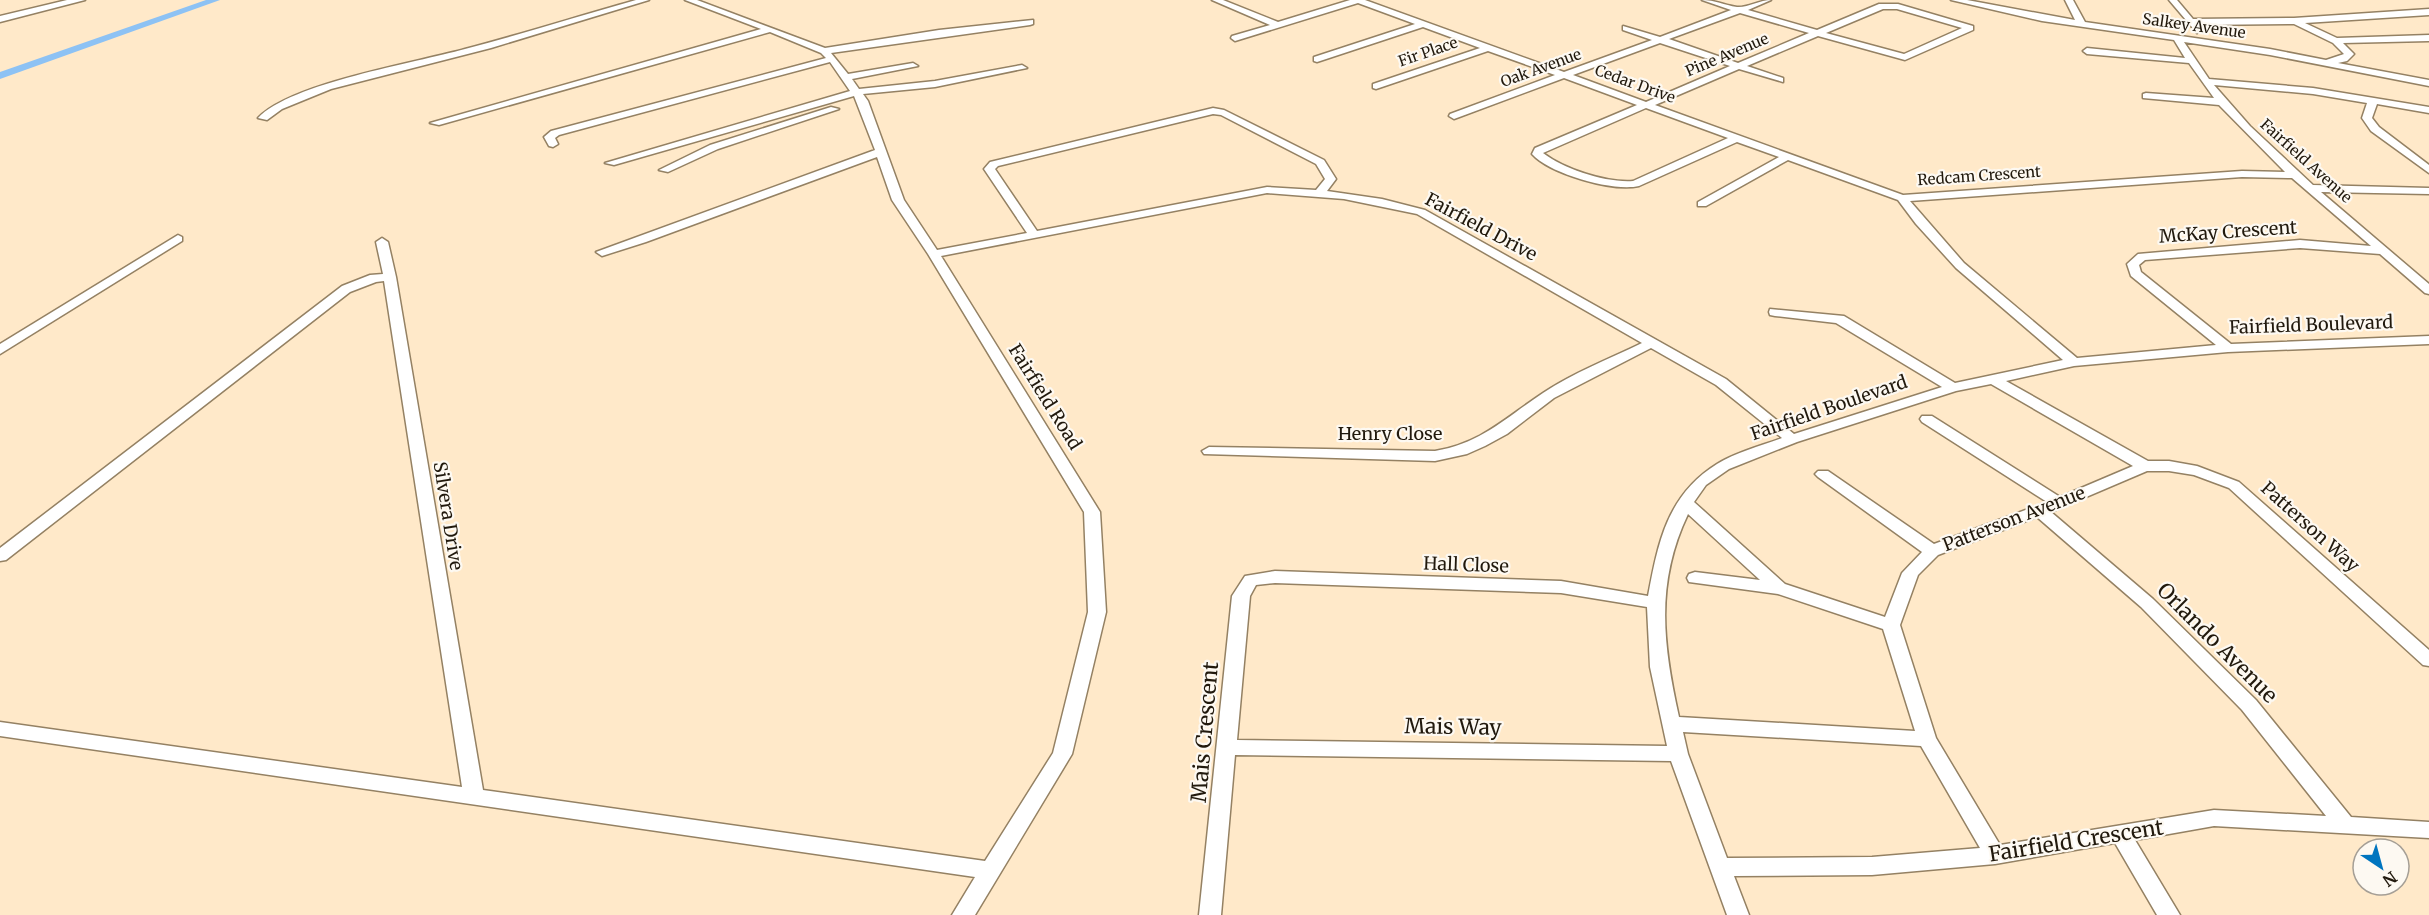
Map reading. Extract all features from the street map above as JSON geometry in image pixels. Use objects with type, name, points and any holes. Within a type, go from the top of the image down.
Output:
[{"type":"street","points":[[0,19],[50,4],[80,0]]},
{"type":"street","points":[[263,118],[273,108],[307,95],[467,52],[645,0]]},
{"type":"street","points":[[689,0],[828,55]]},
{"type":"street","points":[[1220,0],[1278,25]]},
{"type":"street","points":[[1235,38],[1358,0]]},
{"type":"street","name":"Cedar Drive","points":[[1358,0],[1902,198]]},
{"type":"street","points":[[1706,0],[1817,32]]},
{"type":"street","name":"Oak Avenue","points":[[1454,116],[1767,0]]},
{"type":"street","name":"Salkey Avenue","points":[[1954,0],[2322,62],[2429,83]]},
{"type":"street","points":[[2069,0],[2081,23]]},
{"type":"street","points":[[2173,0],[2209,43]]},
{"type":"street","name":"Pine Avenue","points":[[1737,138],[1635,184],[1623,187],[1545,160],[1537,154],[1539,150],[1817,32],[1890,6],[1970,28],[1913,56],[1905,57],[1817,32]]},
{"type":"street","points":[[2191,22],[2294,21],[2429,12]]},
{"type":"street","points":[[2294,21],[2336,41],[2349,54],[2348,57],[2322,62]]},
{"type":"street","points":[[553,144],[549,137],[555,133],[828,55],[959,30],[1030,22]]},
{"type":"street","points":[[1317,59],[1425,24]]},
{"type":"street","points":[[1626,28],[1780,80]]},
{"type":"street","points":[[435,123],[768,30]]},
{"type":"street","points":[[2336,41],[2429,38]]},
{"type":"street","name":"Fairfield Avenue","points":[[2178,39],[2222,102],[2296,175],[2429,290]]},
{"type":"street","name":"Fir Place","points":[[1376,86],[1490,47]]},
{"type":"street","points":[[2087,51],[2192,61]]},
{"type":"street","name":"Fairfield Road","points":[[828,55],[860,96],[898,200],[934,254],[1092,512],[1097,612],[1062,754],[993,871],[963,915]]},
{"type":"street","points":[[846,77],[913,66]]},
{"type":"street","points":[[610,163],[860,96],[1022,69]]},
{"type":"street","points":[[2207,82],[2313,91],[2429,110]]},
{"type":"street","points":[[664,170],[725,143],[860,96]]},
{"type":"street","points":[[2146,96],[2222,102]]},
{"type":"street","points":[[2373,100],[2367,118],[2375,129],[2429,170]]},
{"type":"street","points":[[1034,234],[989,169],[994,164],[1207,112],[1224,113],[1320,162],[1331,179],[1320,192]]},
{"type":"street","points":[[602,252],[642,240],[880,153]]},
{"type":"street","points":[[1701,204],[1788,156]]},
{"type":"street","name":"Redcam Crescent","points":[[1902,198],[2242,174],[2296,175]]},
{"type":"street","points":[[2312,188],[2429,191]]},
{"type":"street","name":"Fairfield Drive","points":[[934,254],[1267,190],[1320,192],[1386,202],[1421,212],[1721,382],[1792,439]]},
{"type":"street","name":"Redcam Crescent","points":[[1902,198],[1923,228],[1956,261],[2007,308],[2074,362]]},
{"type":"street","points":[[0,350],[178,239]]},
{"type":"street","name":"Silvera Drive","points":[[382,242],[390,277],[474,797]]},
{"type":"street","name":"McKay Crescent","points":[[2228,348],[2134,273],[2133,264],[2142,257],[2300,244],[2385,251]]},
{"type":"street","points":[[0,556],[346,289],[374,278],[390,277]]},
{"type":"street","points":[[1775,312],[1839,319],[1953,388]]},
{"type":"street","name":"Fairfield Boulevard","points":[[1738,915],[1678,754],[1659,668],[1655,603],[1666,540],[1685,503],[1701,482],[1724,466],[1792,439],[1953,388],[2074,362],[2228,348],[2429,340]]},
{"type":"street","name":"Henry Close","points":[[1209,451],[1435,456],[1462,451],[1502,431],[1549,395],[1651,343]]},
{"type":"street","points":[[1994,380],[2145,466]]},
{"type":"street","points":[[1927,419],[2059,503]]},
{"type":"street","name":"Patterson Avenue","points":[[1891,625],[1910,573],[1932,551],[2059,503],[2145,466]]},
{"type":"street","name":"Patterson Way","points":[[2145,466],[2169,466],[2197,471],[2234,485],[2429,660]]},
{"type":"street","points":[[1823,474],[1932,551]]},
{"type":"street","points":[[1685,503],[1779,588]]},
{"type":"street","name":"Orlando Avenue","points":[[2039,510],[2147,603],[2249,705],[2345,825]]},
{"type":"street","name":"Hall Close","points":[[1275,577],[1561,587],[1655,603]]},
{"type":"street","name":"Mais Crescent","points":[[1210,915],[1240,596],[1251,580],[1275,577]]},
{"type":"street","points":[[1695,578],[1779,588],[1891,625],[1927,739],[1995,855]]},
{"type":"street","points":[[1671,724],[1927,739]]},
{"type":"street","points":[[0,729],[993,871]]},
{"type":"street","name":"Mais Way","points":[[1227,747],[1678,754]]},
{"type":"street","name":"Fairfield Crescent","points":[[1722,867],[1872,866],[1995,855],[2214,818],[2429,830]]},
{"type":"street","points":[[2120,833],[2169,915]]},
{"type":"waterway","points":[[0,76],[215,0]]}]
